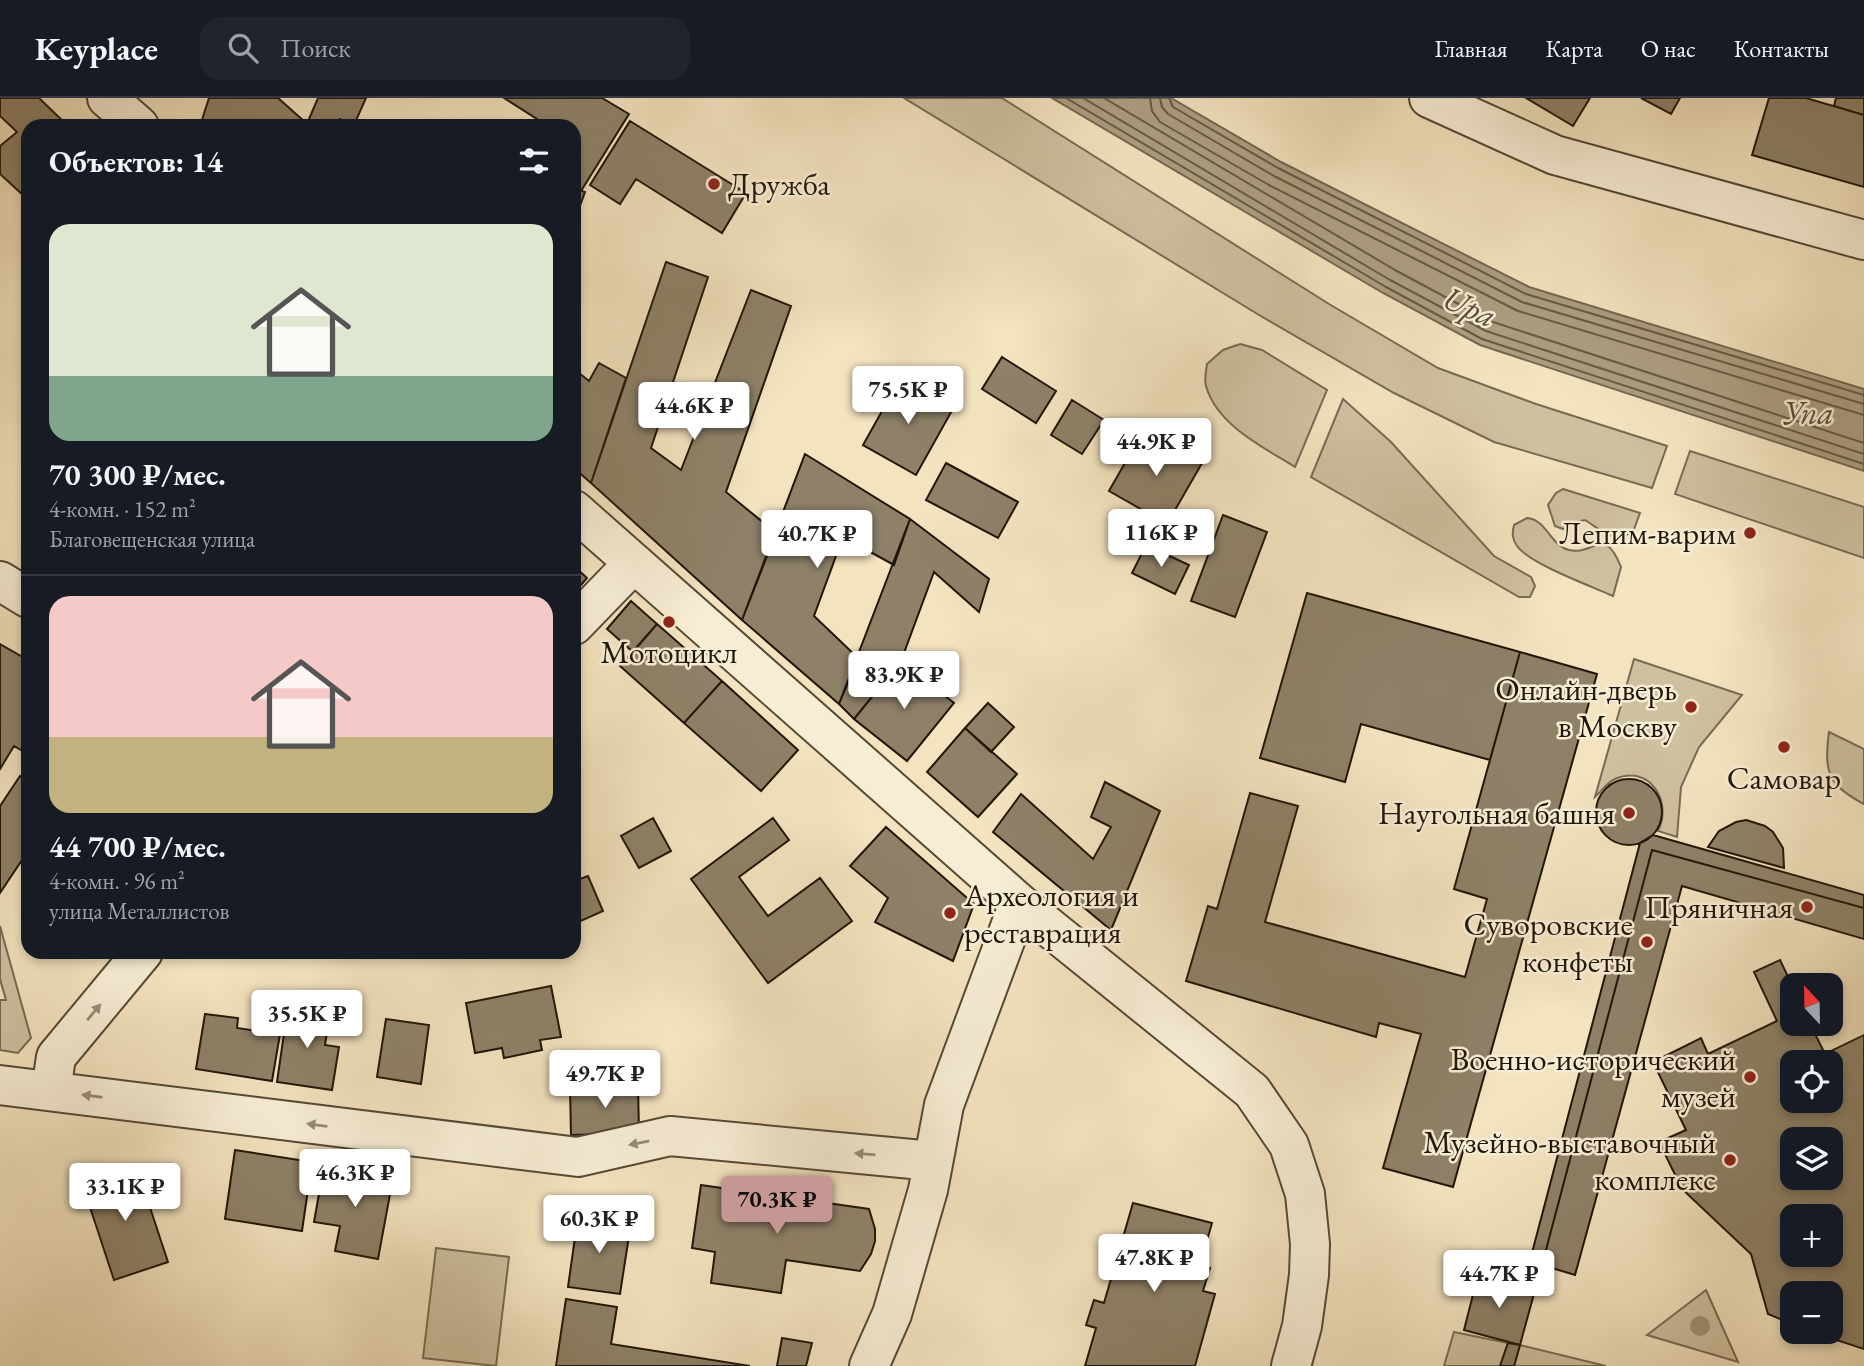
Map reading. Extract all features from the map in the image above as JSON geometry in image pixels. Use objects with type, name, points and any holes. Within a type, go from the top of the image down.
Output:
[{"type":"street","points":[[107,98],[131,119]]},
{"type":"street","points":[[1429,98],[1555,155],[1864,240]]},
{"type":"street","points":[[581,516],[1019,903],[1252,1091],[1289,1145],[1305,1194],[1310,1244],[1309,1275],[1302,1326],[1291,1366]]},
{"type":"street","points":[[581,618],[634,563]]},
{"type":"street","points":[[0,581],[21,594]]},
{"type":"street","points":[[869,1366],[892,1314],[928,1190],[944,1105],[1019,903]]},
{"type":"street","points":[[51,1091],[57,1057],[137,959]]},
{"type":"street","points":[[0,1085],[578,1157],[670,1136],[933,1161]]},
{"type":"shaded area","points":[[904,98],[1002,98],[1329,304],[1438,368],[1536,404],[1667,446],[1652,488],[1494,442],[1394,393],[1259,315]]},
{"type":"shaded area","points":[[1240,344],[1262,350],[1327,390],[1295,467],[1243,434],[1220,412],[1212,400],[1205,384],[1207,364],[1223,350]]},
{"type":"shaded area","points":[[1343,399],[1391,442],[1494,556],[1531,577],[1535,586],[1530,597],[1519,597],[1311,477]]},
{"type":"shaded area","points":[[1690,451],[1864,507],[1864,558],[1675,494]]},
{"type":"shaded area","points":[[1563,489],[1640,513],[1633,532],[1619,537],[1613,536],[1585,520],[1571,523],[1563,529],[1555,526],[1548,505],[1556,493]]},
{"type":"shaded area","points":[[1527,518],[1539,523],[1563,548],[1578,551],[1604,544],[1609,547],[1621,567],[1613,596],[1547,567],[1524,553],[1515,543],[1513,531],[1514,525]]},
{"type":"shaded area","points":[[1634,659],[1742,695],[1699,747],[1681,787],[1677,837],[1658,831],[1662,820],[1660,797],[1648,781],[1627,776],[1615,779],[1595,797]]},
{"type":"shaded area","points":[[1829,732],[1864,749],[1864,804],[1842,790],[1831,776],[1827,757]]},
{"type":"shaded area","points":[[0,926],[31,1038],[18,1053],[0,1050],[0,1000],[6,1000],[0,979]]},
{"type":"shaded area","points":[[436,1248],[509,1257],[496,1366],[423,1358]]},
{"type":"shaded area","points":[[1706,1290],[1738,1362],[1647,1335]]},
{"type":"shaded area","points":[[1454,1332],[1508,1343],[1500,1366],[1444,1366]]},
{"type":"shaded area","points":[[1520,1345],[1606,1366],[1514,1366]]},
{"type":"water","name":"Упа","points":[[1052,98],[1171,98],[1281,162],[1529,287],[1864,389],[1864,471],[1480,345],[1383,293]]},
{"type":"building","points":[[0,98],[39,98],[61,119],[21,119],[21,193],[0,174],[0,146],[17,132],[0,116]]},
{"type":"building","points":[[209,98],[278,98],[302,119],[202,119]]},
{"type":"building","points":[[318,98],[366,98],[357,119],[309,119]]},
{"type":"building","points":[[504,98],[602,98],[629,114],[581,191],[581,119],[537,119]]},
{"type":"building","points":[[1526,98],[1590,98],[1573,126]]},
{"type":"building","points":[[1641,98],[1680,98],[1671,114]]},
{"type":"building","points":[[1769,98],[1806,98],[1864,115],[1864,187],[1752,155]]},
{"type":"building","points":[[1836,98],[1864,98],[1864,115],[1834,106]]},
{"type":"building","points":[[630,121],[746,193],[722,233],[636,179],[620,204],[590,185]]},
{"type":"building","points":[[666,262],[708,277],[651,448],[681,470],[751,290],[791,306],[726,492],[776,533],[742,620],[591,483]]},
{"type":"building","points":[[1002,357],[1056,391],[1036,423],[982,389]]},
{"type":"building","points":[[599,363],[626,378],[591,483],[581,474],[581,375],[589,381]]},
{"type":"building","points":[[901,377],[954,407],[916,475],[863,445]]},
{"type":"building","points":[[1072,400],[1104,420],[1082,454],[1051,435]]},
{"type":"building","points":[[1157,437],[1202,463],[1167,524],[1109,491],[1138,440],[1150,447]]},
{"type":"building","points":[[805,454],[910,519],[894,565],[843,537],[814,616],[858,658],[839,704],[742,620]]},
{"type":"building","points":[[946,463],[1018,502],[998,538],[926,500]]},
{"type":"building","points":[[1223,515],[1267,532],[1235,617],[1191,601]]},
{"type":"building","points":[[910,519],[989,579],[979,612],[934,572],[901,661],[854,719],[839,704]]},
{"type":"building","points":[[1146,545],[1189,565],[1175,594],[1132,573]]},
{"type":"building","points":[[581,572],[587,578],[581,585]]},
{"type":"building","points":[[1307,593],[1520,652],[1490,760],[1361,724],[1345,782],[1260,758]]},
{"type":"building","points":[[631,601],[657,624],[633,652],[607,629]]},
{"type":"building","points":[[657,624],[722,681],[684,723],[620,666]]},
{"type":"building","points":[[0,644],[21,656],[21,750],[14,746],[0,769]]},
{"type":"building","points":[[1520,652],[1597,674],[1453,1187],[1383,1168],[1421,1034],[1379,1023],[1376,1037],[1186,981],[1208,906],[1217,909],[1250,793],[1298,806],[1265,922],[1465,977],[1487,899],[1454,889]]},
{"type":"building","points":[[901,661],[954,703],[907,761],[854,719]]},
{"type":"building","points":[[722,681],[798,750],[761,791],[684,723]]},
{"type":"building","points":[[988,703],[1014,727],[991,752],[965,728]]},
{"type":"building","points":[[965,728],[1017,774],[978,817],[927,772]]},
{"type":"building","points":[[20,776],[21,862],[0,893],[0,806]]},
{"type":"building","name":"Наугольная башня","points":[[1635,779],[1653,788],[1660,799],[1660,825],[1653,836],[1642,843],[1623,845],[1605,836],[1598,825],[1596,806],[1605,788],[1616,781]]},
{"type":"building","points":[[1105,782],[1160,811],[1111,930],[993,832],[1021,794],[1093,859],[1111,827],[1091,817]]},
{"type":"building","points":[[653,818],[671,851],[639,868],[621,836]]},
{"type":"building","points":[[773,818],[789,840],[739,877],[768,916],[820,878],[852,921],[768,983],[691,879]]},
{"type":"building","points":[[1746,820],[1765,826],[1773,832],[1783,848],[1784,868],[1708,847],[1719,831]]},
{"type":"building","points":[[886,827],[974,904],[953,961],[875,922],[888,898],[850,866]]},
{"type":"building","points":[[1653,835],[1864,895],[1864,908],[1652,850],[1535,1290],[1523,1287],[1640,843]]},
{"type":"building","points":[[1652,850],[1864,908],[1864,939],[1682,886],[1575,1275],[1542,1265]]},
{"type":"building","points":[[588,876],[603,911],[581,921],[581,878]]},
{"type":"building","name":"Музейно-выставочный комплекс","points":[[1780,960],[1786,973],[1780,973],[1780,1036],[1816,1036],[1823,1050],[1780,1050],[1780,1113],[1843,1113],[1843,1050],[1833,1050],[1864,1035],[1864,1349],[1843,1342],[1843,1281],[1780,1281],[1780,1319],[1768,1314],[1751,1254],[1682,1189],[1659,1142],[1686,1130],[1653,1062],[1701,1038],[1708,1054],[1777,1021],[1754,972]]},
{"type":"building","points":[[551,986],[561,1037],[540,1040],[542,1050],[504,1058],[502,1048],[475,1053],[466,1003]]},
{"type":"building","points":[[288,1006],[330,1012],[325,1045],[339,1047],[332,1090],[277,1082]]},
{"type":"building","points":[[205,1014],[238,1018],[237,1028],[280,1034],[272,1081],[196,1069]]},
{"type":"building","points":[[386,1019],[429,1025],[421,1084],[377,1077]]},
{"type":"building","points":[[638,1085],[639,1133],[571,1135],[570,1088]]},
{"type":"building","points":[[235,1150],[312,1162],[302,1231],[225,1219]]},
{"type":"building","points":[[136,1165],[168,1262],[114,1280],[82,1183]]},
{"type":"building","points":[[324,1166],[393,1178],[378,1259],[335,1251],[340,1226],[314,1222]]},
{"type":"building","points":[[701,1185],[869,1209],[875,1229],[871,1254],[860,1271],[786,1260],[781,1293],[711,1283],[715,1252],[692,1248]]},
{"type":"building","points":[[1133,1203],[1212,1223],[1200,1265],[1210,1268],[1203,1291],[1215,1294],[1195,1366],[1085,1366],[1096,1328],[1086,1325],[1094,1300],[1104,1303]]},
{"type":"building","points":[[578,1216],[631,1223],[620,1294],[568,1287]]},
{"type":"building","points":[[1478,1275],[1535,1290],[1520,1345],[1464,1330]]},
{"type":"building","points":[[566,1299],[617,1307],[611,1344],[750,1366],[556,1366]]},
{"type":"building","points":[[782,1338],[812,1343],[806,1366],[777,1366]]},
{"type":"building","points":[[1508,1343],[1520,1345],[1514,1366],[1500,1366]]},
{"type":"place","name":"Дружба","points":[[714,184]]},
{"type":"place","name":"Лепим-варим","points":[[1750,533]]},
{"type":"place","name":"Мотоцикл","points":[[669,622]]},
{"type":"place","name":"Онлайн-дверь в Москву","points":[[1691,707]]},
{"type":"place","name":"Самовар","points":[[1784,747]]},
{"type":"place","name":"Наугольная башня","points":[[1629,813]]},
{"type":"place","name":"Пряничная","points":[[1807,907]]},
{"type":"place","name":"Археология и реставрация","points":[[950,913]]},
{"type":"place","name":"Суворовские конфеты","points":[[1647,942]]},
{"type":"place","name":"Военно-исторический музей","points":[[1750,1077]]},
{"type":"place","name":"Музейно-выставочный комплекс","points":[[1730,1160]]},
{"type":"water label","name":"Upa","points":[[1470,306]]}]
